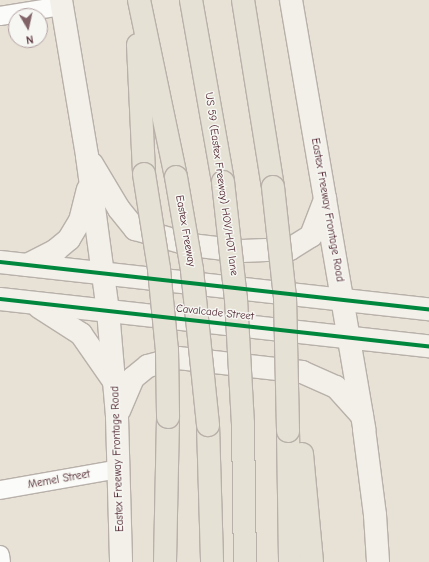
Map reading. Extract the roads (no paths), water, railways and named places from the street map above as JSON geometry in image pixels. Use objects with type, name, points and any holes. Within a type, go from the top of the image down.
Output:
[{"type":"highway","points":[[136,0],[144,174],[159,269],[167,350],[168,417],[166,562]]},
{"type":"highway","name":"Eastex Freeway","points":[[140,0],[176,177],[192,270],[208,425],[212,562]]},
{"type":"highway","name":"US 59 (Eastex Freeway) HOV/HOT lane","points":[[191,0],[223,182],[236,298],[243,424],[245,562]]},
{"type":"highway","points":[[243,0],[273,187],[294,433],[312,562]]},
{"type":"highway","points":[[290,562],[294,433]]},
{"type":"main road","name":"Eastex Freeway Frontage Road","points":[[291,0],[362,416],[373,493],[378,562]]},
{"type":"main road","name":"Eastex Freeway Frontage Road","points":[[62,3],[91,182],[108,311],[117,417],[120,562]]},
{"type":"main road","points":[[87,156],[119,209],[135,229],[191,245],[242,251],[290,249],[311,236],[325,199]]},
{"type":"main road","points":[[27,265],[56,250],[69,239],[80,221],[91,182]]},
{"type":"main road","points":[[0,262],[429,309]]},
{"type":"main road","name":"Cavalcade Street","points":[[0,299],[429,346]]},
{"type":"main road","points":[[31,302],[82,334],[115,384]]},
{"type":"main road","points":[[117,417],[133,378],[148,366],[178,358],[302,372],[336,387],[362,416]]},
{"type":"street","points":[[0,16],[62,3]]},
{"type":"street","name":"Memel Street","points":[[0,490],[119,469]]},
{"type":"street","points":[[0,555],[1,562]]}]
